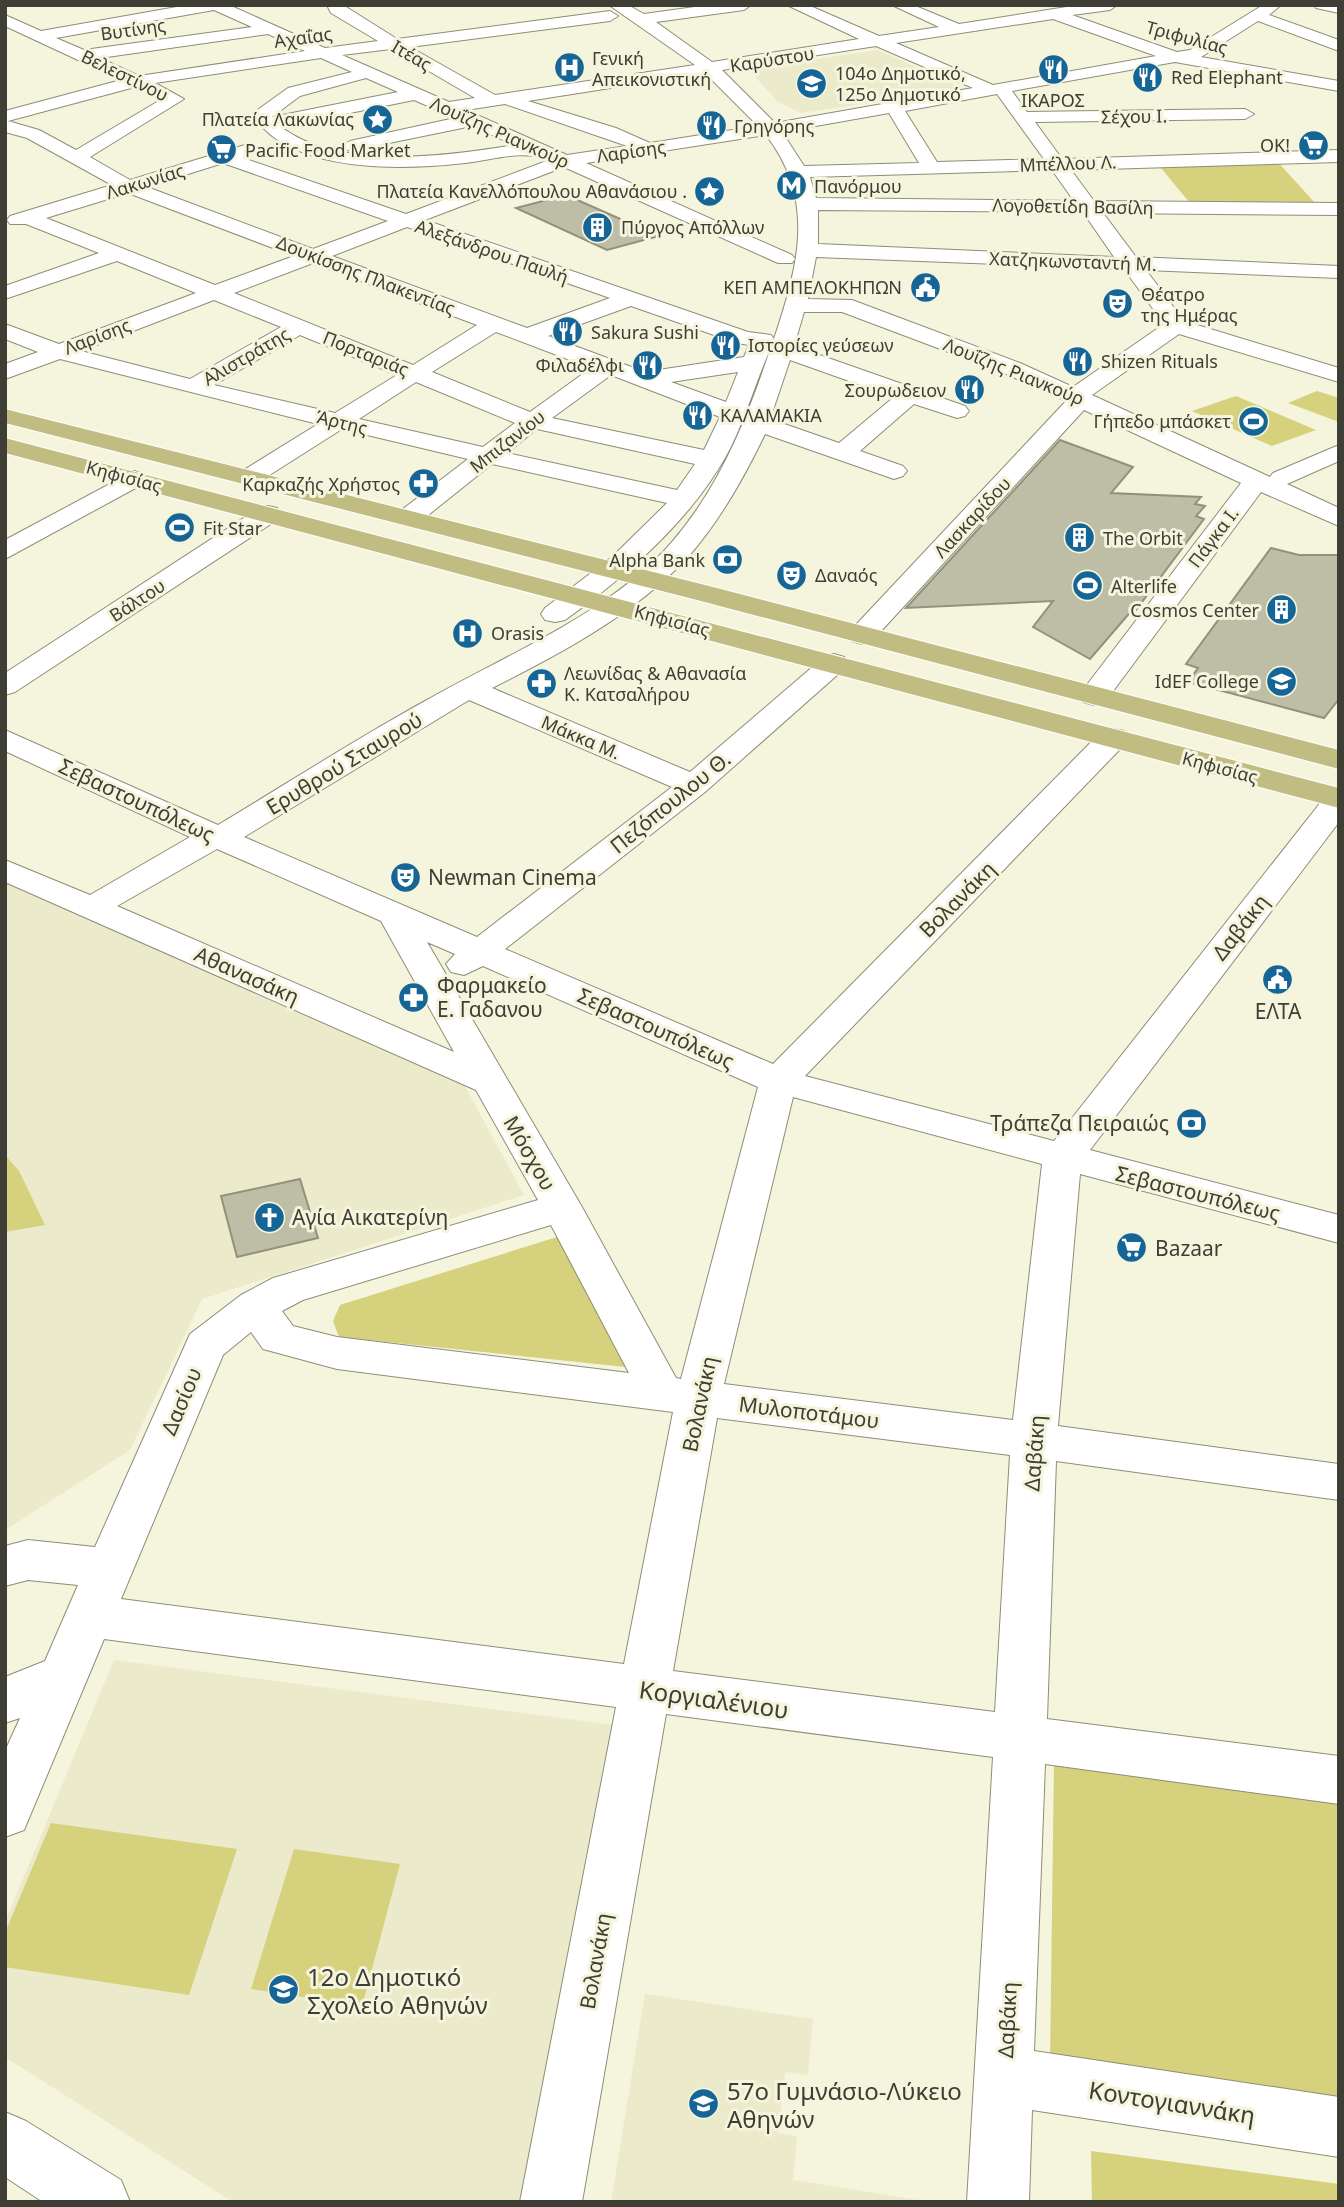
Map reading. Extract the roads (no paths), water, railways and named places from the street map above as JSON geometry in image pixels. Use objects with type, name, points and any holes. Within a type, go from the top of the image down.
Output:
[{"type":"main road","name":"Κηφισίας","points":[[5,416],[647,579],[1339,760]]},
{"type":"main road","name":"Κηφισίας","points":[[5,445],[1339,799]]},
{"type":"street","name":"Λουΐζης Ριανκούρ","points":[[216,5],[712,227],[799,258],[836,279],[1082,394],[1269,478],[1339,504]]},
{"type":"street","points":[[16,41],[216,5]]},
{"type":"street","name":"Ιτέας","points":[[335,5],[349,19],[500,100],[610,132],[647,148]]},
{"type":"street","points":[[581,596],[643,547],[683,499],[713,457],[752,363],[772,344],[795,306],[799,258],[808,204],[797,172],[752,132],[713,69],[643,19],[589,5]]},
{"type":"street","points":[[643,19],[744,5]]},
{"type":"street","points":[[794,5],[996,89],[1022,117],[1176,326],[1339,375]]},
{"type":"street","points":[[899,5],[960,30]]},
{"type":"street","name":"Τριφυλίας","points":[[1030,5],[1177,58],[1339,86]]},
{"type":"street","name":"Καρύστου","points":[[447,108],[760,62],[1110,5]]},
{"type":"street","name":"Λαρίσης","points":[[5,372],[564,161],[752,132],[1177,58],[1203,52],[1273,5]]},
{"type":"street","points":[[1321,5],[1339,8]]},
{"type":"street","points":[[613,11],[693,72],[718,99]]},
{"type":"street","name":"Αχαΐας","points":[[5,117],[138,81],[613,11]]},
{"type":"street","points":[[505,12],[559,37]]},
{"type":"street","points":[[671,15],[693,27]]},
{"type":"street","points":[[1258,16],[1339,46]]},
{"type":"street","name":"Βελεστίνου","points":[[5,20],[172,97],[174,102],[74,159]]},
{"type":"street","name":"Βυτίνης","points":[[85,55],[269,29]]},
{"type":"street","points":[[726,44],[760,62]]},
{"type":"street","points":[[1210,65],[1211,75],[1299,174]]},
{"type":"street","points":[[367,73],[294,92],[265,111],[263,117],[275,131],[321,152],[352,159],[402,162],[464,159],[533,147]]},
{"type":"street","points":[[275,131],[415,94]]},
{"type":"street","points":[[894,107],[931,167]]},
{"type":"street","name":"Σέχου Ι.","points":[[1022,117],[1245,114]]},
{"type":"street","points":[[321,152],[473,120]]},
{"type":"street","name":"Δουκίσσης Πλακεντίας","points":[[5,126],[33,134],[74,159],[128,186],[732,413]]},
{"type":"street","name":"Λακωνίας","points":[[11,222],[223,157],[275,131]]},
{"type":"street","name":"Μπέλλου Λ.","points":[[797,172],[1339,156]]},
{"type":"street","name":"Αλεξάνδρου Παυλή","points":[[223,157],[629,299],[745,338],[772,344],[957,411]]},
{"type":"street","points":[[1315,192],[1336,213]]},
{"type":"street","name":"Λογοθετίδη Βασίλη","points":[[808,204],[1087,206],[1336,213]]},
{"type":"street","name":"Πορταριάς","points":[[11,222],[116,254],[532,421],[696,457],[713,457]]},
{"type":"street","points":[[712,227],[739,231],[777,231],[799,258]]},
{"type":"street","points":[[5,293],[116,254]]},
{"type":"street","points":[[614,605],[675,556],[732,479],[760,424],[772,344],[774,310],[799,258]]},
{"type":"street","name":"Χατζηκωνσταντή Μ.","points":[[799,258],[1129,263],[1339,272]]},
{"type":"street","points":[[530,335],[629,299]]},
{"type":"street","name":"Λουΐζης Ριανκούρ","points":[[795,306],[844,305],[1082,394]]},
{"type":"street","points":[[248,478],[495,323]]},
{"type":"street","name":"Αλιστράτης","points":[[194,387],[299,326]]},
{"type":"street","name":"Λασκαρίδου","points":[[862,635],[1082,394],[1176,326]]},
{"type":"street","name":"Άρτης","points":[[5,331],[55,352],[194,387],[486,457],[683,499]]},
{"type":"street","points":[[642,380],[752,363]]},
{"type":"street","name":"Μπιζανίου","points":[[408,519],[532,421],[609,366]]},
{"type":"street","points":[[842,453],[910,395]]},
{"type":"street","points":[[760,424],[894,471]]},
{"type":"street","name":"Πάγκα Ι.","points":[[1094,696],[1269,478],[1339,452]]},
{"type":"street","name":"Λουΐζης Ριανκούρ","points":[[1269,478],[1339,518]]},
{"type":"street","points":[[5,551],[134,479]]},
{"type":"street","name":"Βάλτου","points":[[5,686],[268,514]]},
{"type":"street","name":"Ερυθρού Σταυρού","points":[[468,689],[514,643],[581,596]]},
{"type":"street","name":"Ερυθρού Σταυρού","points":[[95,909],[120,905],[210,850],[219,838],[468,689],[538,654],[614,605]]},
{"type":"street","name":"Πεζόπουλου Θ.","points":[[435,986],[694,785],[834,663]]},
{"type":"street","name":"Μάκκα Μ.","points":[[468,689],[694,785]]},
{"type":"street","name":"Βολανάκη","points":[[551,2202],[645,1690],[680,1396],[778,1081],[1113,738]]},
{"type":"street","name":"Σεβαστουπόλεως","points":[[5,739],[219,838],[778,1081],[1339,1229]]},
{"type":"street","name":"Δαβάκη","points":[[998,2202],[1034,1440],[1062,1158],[1339,799]]},
{"type":"street","name":"Αθανασάκη","points":[[5,870],[488,1080]]},
{"type":"street","name":"Μόσχου","points":[[394,914],[562,1207],[680,1396]]},
{"type":"street","name":"Δασίου","points":[[5,1813],[205,1345],[256,1306],[288,1289],[562,1207]]},
{"type":"street","name":"Μυλοποτάμου","points":[[256,1306],[278,1338],[337,1353],[1034,1440],[1339,1482]]},
{"type":"street","points":[[5,1566],[28,1560],[110,1568]]},
{"type":"street","name":"Κοργιαλένιου","points":[[89,1616],[1339,1780]]},
{"type":"street","points":[[5,1701],[63,1676]]},
{"type":"street","name":"Κοντογιαννάκη","points":[[1004,2076],[1339,2127]]},
{"type":"street","points":[[5,2142],[99,2202]]},
{"type":"place","name":"Γενική Απεικονιστική","points":[[569,68]]},
{"type":"place","name":"ΙΚΑΡΟΣ","points":[[1053,69]]},
{"type":"place","name":"Red Elephant","points":[[1148,77]]},
{"type":"place","name":"104ο Δημοτικό, 125ο Δημοτικό","points":[[812,83]]},
{"type":"place","name":"Πλατεία Λακωνίας","points":[[377,119]]},
{"type":"place","name":"Γρηγόρης","points":[[711,126]]},
{"type":"place","name":"OK!","points":[[1313,145]]},
{"type":"place","name":"Pacific Food Market","points":[[222,150]]},
{"type":"place","name":"Πανόρμου","points":[[791,186]]},
{"type":"place","name":"Πλατεία Κανελλόπουλου Αθανάσιου .","points":[[710,191]]},
{"type":"place","name":"Πύργος Απόλλων","points":[[598,227]]},
{"type":"place","name":"ΚΕΠ ΑΜΠΕΛΟΚΗΠΩΝ","points":[[925,287]]},
{"type":"place","name":"Θέατρο της Ημέρας","points":[[1118,304]]},
{"type":"place","name":"Sakura Sushi","points":[[568,332]]},
{"type":"place","name":"Ιστορίες γεύσεων","points":[[725,345]]},
{"type":"place","name":"Shizen Rituals","points":[[1078,361]]},
{"type":"place","name":"Φιλαδέλφι","points":[[647,365]]},
{"type":"place","name":"Σουρωδειον","points":[[969,390]]},
{"type":"place","name":"ΚΑΛΑΜΑΚΙΑ","points":[[697,415]]},
{"type":"place","name":"Γήπεδο μπάσκετ","points":[[1254,421]]},
{"type":"place","name":"Καρκαζής Χρήστος","points":[[423,484]]},
{"type":"place","name":"Fit Star","points":[[180,528]]},
{"type":"place","name":"The Orbit","points":[[1080,538]]},
{"type":"place","name":"Alpha Bank","points":[[728,560]]},
{"type":"place","name":"Δαναός","points":[[792,575]]},
{"type":"place","name":"Alterlife","points":[[1088,586]]},
{"type":"place","name":"Cosmos Center","points":[[1282,610]]},
{"type":"place","name":"Orasis","points":[[468,633]]},
{"type":"place","name":"IdEF College","points":[[1282,681]]},
{"type":"place","name":"Λεωνίδας & Αθανασία Κ. Κατσαλήρου","points":[[541,683]]},
{"type":"place","name":"Newman Cinema","points":[[405,877]]},
{"type":"place","name":"ΕΛΤΑ","points":[[1278,979]]},
{"type":"place","name":"Φαρμακείο Ε. Γαδανου","points":[[414,997]]},
{"type":"place","name":"Τράπεζα Πειραιώς","points":[[1192,1123]]},
{"type":"place","name":"Αγία Αικατερίνη","points":[[269,1217]]},
{"type":"place","name":"Bazaar","points":[[1132,1248]]},
{"type":"place","name":"12ο Δημοτικό Σχολείο Αθηνών","points":[[284,1990]]},
{"type":"place","name":"57ο Γυμνάσιο-Λύκειο Αθηνών","points":[[704,2104]]}]
